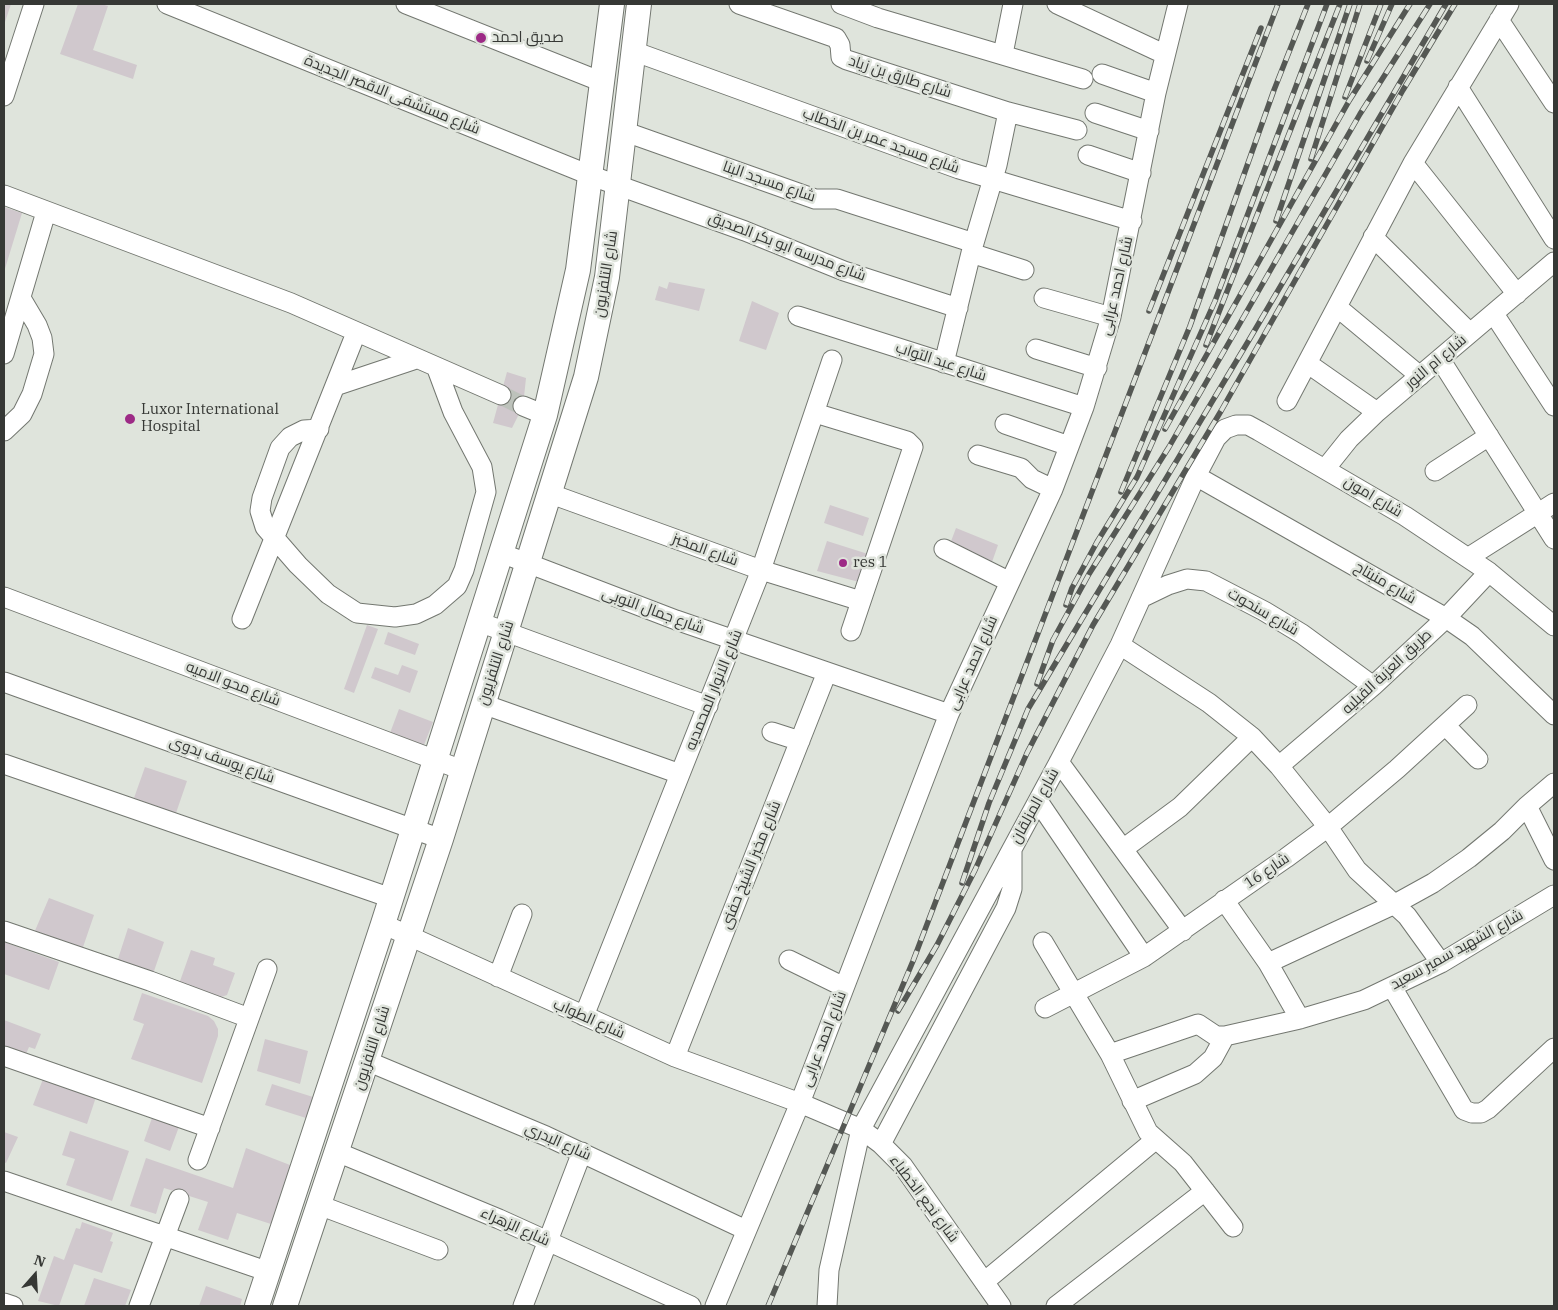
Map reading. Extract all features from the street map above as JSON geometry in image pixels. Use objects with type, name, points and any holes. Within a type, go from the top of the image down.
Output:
[{"type":"main road","name":"شارع التلفزيون","points":[[258,1306],[392,898],[545,415],[569,319],[578,270],[592,176],[612,4]]},
{"type":"main road","name":"شارع التلفزيون","points":[[285,1306],[441,839],[573,426],[598,327],[608,268],[639,4]]},
{"type":"main road","points":[[595,145],[622,142]]},
{"type":"main road","points":[[545,415],[573,426]]},
{"type":"street","points":[[4,96],[34,4]]},
{"type":"street","name":"شارع مستشفى الاقصر الجديدة","points":[[167,4],[592,176],[617,184]]},
{"type":"street","points":[[406,4],[602,82]]},
{"type":"street","name":"شارع طارق بن زياد","points":[[739,4],[836,38],[840,44],[841,57],[847,60],[1008,112],[1077,130]]},
{"type":"street","points":[[841,4],[878,18],[1083,79]]},
{"type":"street","points":[[1003,54],[1013,4]]},
{"type":"street","points":[[1056,4],[1164,54]]},
{"type":"street","name":"شارع احمد عرابى","points":[[715,1306],[800,1103],[949,714],[1053,489],[1084,407],[1111,317],[1132,221],[1164,54],[1178,4]]},
{"type":"street","points":[[1287,400],[1413,163],[1509,4]]},
{"type":"street","points":[[1498,20],[1554,103]]},
{"type":"street","name":"شارع مسجد عمر بن الخطاب","points":[[633,51],[928,159],[1132,221]]},
{"type":"street","points":[[1102,74],[1156,92]]},
{"type":"street","points":[[1458,87],[1554,239]]},
{"type":"street","points":[[944,362],[973,248],[993,180],[1008,112]]},
{"type":"street","points":[[1095,113],[1149,130]]},
{"type":"street","name":"شارع مسجد البنا","points":[[622,142],[815,199],[837,199],[973,248],[1024,270]]},
{"type":"street","points":[[1088,156],[1141,172]]},
{"type":"street","points":[[1413,163],[1517,294]]},
{"type":"street","name":"شارع مدرسه ابو بكر الصديق","points":[[617,184],[844,270],[958,308]]},
{"type":"street","points":[[4,195],[291,303],[437,369],[501,395]]},
{"type":"street","points":[[4,354],[46,212]]},
{"type":"street","points":[[1373,237],[1470,333]]},
{"type":"street","name":"شارع ام النور","points":[[1325,469],[1349,439],[1377,412],[1554,262]]},
{"type":"street","points":[[4,431],[22,414],[32,394],[44,354],[42,338],[37,325],[21,298]]},
{"type":"street","points":[[1044,298],[1111,317]]},
{"type":"street","points":[[1337,307],[1420,376]]},
{"type":"street","points":[[1494,314],[1554,406]]},
{"type":"street","name":"شارع عبد التواب","points":[[798,316],[1084,407]]},
{"type":"street","points":[[242,619],[356,333]]},
{"type":"street","points":[[1036,349],[1097,368]]},
{"type":"street","points":[[335,386],[416,359]]},
{"type":"street","points":[[1440,359],[1554,539]]},
{"type":"street","name":"شارع الانوار المحمديه","points":[[584,1016],[761,570],[832,360]]},
{"type":"street","points":[[1307,363],[1377,412]]},
{"type":"street","points":[[319,429],[304,430],[290,437],[280,448],[262,498],[260,511],[265,527],[275,540],[328,594],[357,614],[395,617],[416,614],[435,605],[457,586],[464,570],[486,492],[482,467],[453,412],[437,369]]},
{"type":"street","points":[[523,406],[545,415]]},
{"type":"street","points":[[815,414],[906,441],[913,447],[851,631]]},
{"type":"street","points":[[1005,424],[1069,446]]},
{"type":"street","name":"شارع امون","points":[[1196,476],[1216,438],[1225,429],[1236,425],[1248,426],[1405,516],[1469,557],[1554,626]]},
{"type":"street","points":[[1435,471],[1489,436]]},
{"type":"street","points":[[978,455],[1025,470],[1032,479],[1053,489]]},
{"type":"street","name":"شارع المزلقان","points":[[829,1302],[829,1270],[861,1129],[1120,645],[1196,476]]},
{"type":"street","name":"شارع منبتاح","points":[[1196,476],[1446,618],[1478,641],[1554,715]]},
{"type":"street","name":"شارع المخبز","points":[[551,494],[761,570],[861,600]]},
{"type":"street","points":[[1469,557],[1554,503]]},
{"type":"street","points":[[944,549],[1010,582]]},
{"type":"street","name":"شارع جمال النوبى","points":[[500,554],[734,640],[949,714]]},
{"type":"street","name":"طريق العزبة القبليه","points":[[1279,766],[1373,686],[1446,618],[1489,572]]},
{"type":"street","name":"شارع سنحوت","points":[[1142,598],[1168,585],[1187,579],[1206,581],[1264,611],[1302,634],[1373,686]]},
{"type":"street","name":"شارع محو الاميه","points":[[4,596],[462,770]]},
{"type":"street","points":[[479,622],[708,706]]},
{"type":"street","points":[[1120,645],[1208,703],[1252,738],[1279,766],[1328,827],[1357,870],[1395,904],[1418,929],[1441,963]]},
{"type":"street","name":"شارع مخبز الشيخ حفنى","points":[[675,1057],[827,672]]},
{"type":"street","name":"شارع يوسف بدوى","points":[[4,682],[441,839]]},
{"type":"street","points":[[483,704],[680,774]]},
{"type":"street","name":"شارع 16","points":[[1045,1008],[1144,957],[1328,827],[1467,704]]},
{"type":"street","points":[[1445,725],[1478,759]]},
{"type":"street","points":[[772,732],[800,741]]},
{"type":"street","points":[[1123,849],[1168,817],[1252,738]]},
{"type":"street","points":[[1059,762],[1183,930]]},
{"type":"street","points":[[4,764],[392,898]]},
{"type":"street","points":[[1268,963],[1395,904],[1468,858],[1502,831],[1554,783]]},
{"type":"street","points":[[1038,801],[1144,957]]},
{"type":"street","points":[[1527,806],[1554,860]]},
{"type":"street","points":[[881,1144],[1006,908],[1012,889],[1012,848]]},
{"type":"street","name":"شارع الشهيد سمير سعيد","points":[[1225,1036],[1333,1011],[1392,988],[1441,963],[1554,895]]},
{"type":"street","points":[[1224,900],[1268,963],[1300,1019]]},
{"type":"street","points":[[498,977],[522,914]]},
{"type":"street","name":"شارع الطواب","points":[[383,924],[675,1057],[800,1103]]},
{"type":"street","points":[[4,931],[150,981],[249,1018]]},
{"type":"street","points":[[1043,942],[1110,1054],[1143,1123],[1155,1140],[1170,1150],[1233,1227]]},
{"type":"street","points":[[789,960],[844,987]]},
{"type":"street","points":[[198,1160],[267,969]]},
{"type":"street","points":[[1392,988],[1464,1110],[1472,1113],[1481,1113],[1488,1109],[1554,1048]]},
{"type":"street","points":[[1110,1054],[1198,1024],[1216,1036],[1225,1036],[1213,1058],[1195,1074],[1132,1101]]},
{"type":"street","points":[[4,1056],[210,1128]]},
{"type":"street","name":"شارع البدري","points":[[367,1061],[582,1152],[746,1230]]},
{"type":"street","name":"شارع نجع الخطباء","points":[[800,1103],[861,1129],[881,1144],[903,1166],[924,1193],[1001,1306]]},
{"type":"street","points":[[984,1282],[1155,1140]]},
{"type":"street","name":"شارع الزهراء","points":[[337,1152],[449,1198],[691,1306]]},
{"type":"street","points":[[523,1306],[582,1152]]},
{"type":"street","points":[[4,1181],[269,1272]]},
{"type":"street","points":[[1056,1306],[1205,1191]]},
{"type":"street","points":[[140,1306],[179,1199]]},
{"type":"street","points":[[319,1205],[438,1250]]},
{"type":"street","points":[[4,1303],[13,1306]]},
{"type":"building","points":[[4,4],[11,4],[4,25]]},
{"type":"building","points":[[78,4],[101,4],[108,6],[93,50],[137,65],[133,79],[60,54]]},
{"type":"building","points":[[4,207],[22,213],[4,272]]},
{"type":"building","points":[[669,282],[705,289],[699,311],[655,300],[659,286],[667,289]]},
{"type":"building","points":[[752,301],[779,313],[766,350],[739,341]]},
{"type":"building","points":[[507,372],[526,378],[523,406],[512,428],[493,423]]},
{"type":"building","points":[[830,505],[869,518],[863,536],[824,523]]},
{"type":"building","points":[[956,528],[998,545],[992,562],[950,544]]},
{"type":"building","name":"res 1","points":[[827,541],[868,554],[863,583],[817,571]]},
{"type":"building","points":[[367,625],[378,629],[354,693],[344,689]]},
{"type":"building","points":[[388,632],[419,644],[415,655],[384,644]]},
{"type":"building","points":[[402,665],[418,671],[410,693],[371,678],[375,667],[398,675]]},
{"type":"building","points":[[399,709],[433,722],[424,745],[390,733]]},
{"type":"building","points":[[145,767],[187,781],[176,813],[134,798]]},
{"type":"building","points":[[49,898],[94,915],[82,950],[34,933]]},
{"type":"building","points":[[128,928],[164,942],[153,974],[117,962]]},
{"type":"building","points":[[4,942],[59,962],[49,990],[4,974]]},
{"type":"building","points":[[191,950],[215,958],[213,965],[235,973],[227,995],[218,998],[179,984]]},
{"type":"building","points":[[142,993],[208,1016],[214,1021],[218,1029],[218,1036],[202,1083],[131,1059],[144,1024],[133,1020]]},
{"type":"building","points":[[4,1020],[41,1034],[35,1049],[29,1047],[26,1054],[4,1046]]},
{"type":"building","points":[[265,1039],[308,1051],[300,1084],[257,1071]]},
{"type":"building","points":[[43,1079],[96,1097],[87,1124],[33,1105]]},
{"type":"building","points":[[272,1084],[313,1097],[306,1118],[265,1105]]},
{"type":"building","points":[[153,1115],[180,1124],[170,1151],[144,1141]]},
{"type":"building","points":[[70,1131],[129,1151],[112,1201],[66,1185],[75,1159],[62,1155]]},
{"type":"building","points":[[4,1132],[18,1137],[6,1163],[4,1162]]},
{"type":"building","points":[[246,1148],[290,1165],[274,1225],[237,1213],[228,1240],[198,1230],[208,1202],[164,1188],[156,1214],[130,1206],[146,1158],[233,1188]]},
{"type":"building","points":[[82,1222],[113,1233],[110,1241],[113,1242],[102,1273],[74,1264],[59,1306],[38,1301],[54,1256],[64,1260],[76,1228],[80,1229]]},
{"type":"building","points":[[94,1278],[131,1290],[125,1306],[84,1306]]},
{"type":"building","points":[[206,1286],[242,1299],[240,1306],[199,1306]]},
{"type":"tunnel","points":[[501,395],[523,406]]},
{"type":"railway","points":[[768,1306],[913,961],[1278,4]]},
{"type":"railway","points":[[1121,492],[1190,326],[1274,90],[1308,4]]},
{"type":"railway","points":[[1066,605],[1072,588],[1097,542],[1137,477],[1215,301],[1327,4]]},
{"type":"railway","points":[[1206,345],[1340,4]]},
{"type":"railway","points":[[1276,221],[1350,4]]},
{"type":"railway","points":[[1311,159],[1360,4]]},
{"type":"railway","points":[[1345,97],[1381,4]]},
{"type":"railway","points":[[1367,61],[1392,4]]},
{"type":"railway","points":[[1165,429],[1349,101],[1410,4]]},
{"type":"railway","points":[[1037,684],[1053,640],[1089,574],[1169,447],[1360,114],[1430,4]]},
{"type":"railway","points":[[962,883],[989,803],[1028,709],[1249,340],[1446,4]]},
{"type":"railway","points":[[898,1011],[937,945],[975,870],[1027,753],[1093,625],[1221,411],[1403,90],[1455,4]]},
{"type":"railway","points":[[1149,311],[1261,28]]},
{"type":"place","name":"صديق احمد","points":[[481,38]]},
{"type":"place","name":"Luxor International Hospital","points":[[130,419]]},
{"type":"place","name":"res 1","points":[[843,563]]}]
